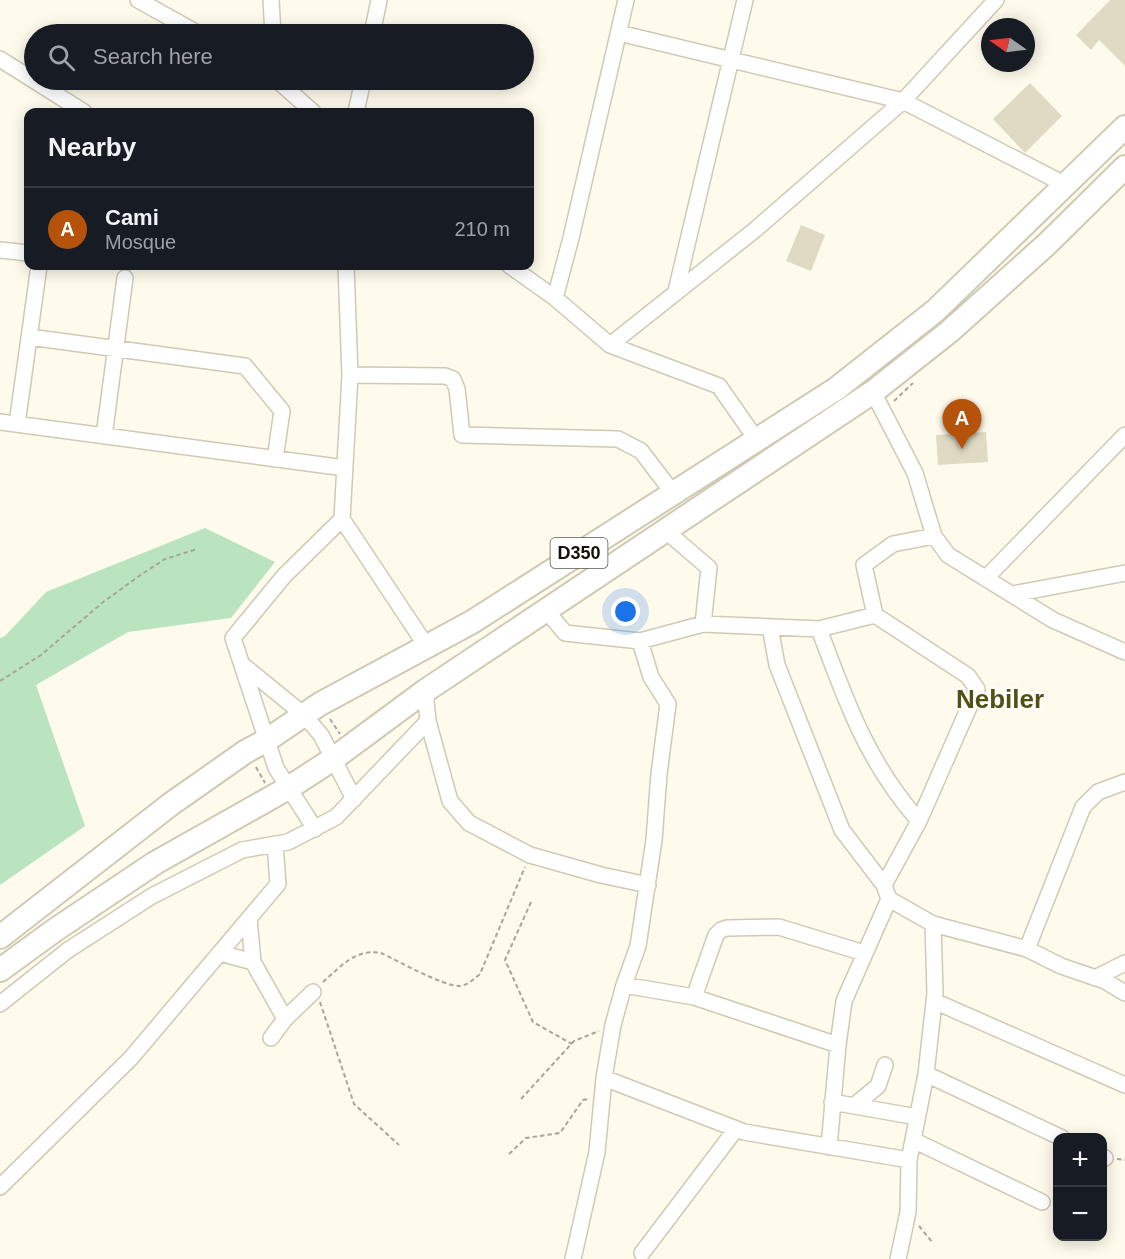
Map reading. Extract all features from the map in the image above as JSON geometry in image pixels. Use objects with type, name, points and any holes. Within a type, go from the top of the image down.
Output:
[{"type":"highway","name":"D350","points":[[0,937],[171,804],[245,752],[312,710],[472,622],[836,389],[935,311],[1125,127]]},
{"type":"highway","name":"D350","points":[[0,970],[155,863],[282,792],[425,691],[666,531],[878,401],[950,331],[1047,244],[1125,167]]},
{"type":"street","points":[[138,0],[181,24]]},
{"type":"street","points":[[271,0],[272,24]]},
{"type":"street","points":[[374,24],[380,0]]},
{"type":"street","points":[[555,298],[626,0]]},
{"type":"street","points":[[676,291],[745,0]]},
{"type":"street","points":[[610,345],[756,228],[903,100],[996,0]]},
{"type":"street","points":[[619,33],[903,100],[1065,185]]},
{"type":"street","points":[[0,59],[24,74]]},
{"type":"street","points":[[49,90],[78,108]]},
{"type":"street","points":[[288,90],[308,108]]},
{"type":"street","points":[[357,108],[361,90]]},
{"type":"street","points":[[0,250],[24,253]]},
{"type":"street","points":[[17,424],[38,270]]},
{"type":"street","points":[[346,270],[350,375],[342,519],[428,647]]},
{"type":"street","points":[[516,270],[555,298],[610,345],[719,386],[756,439]]},
{"type":"street","points":[[104,436],[125,278]]},
{"type":"street","points":[[29,337],[245,366],[282,411],[275,459]]},
{"type":"street","points":[[350,375],[445,376],[453,380],[457,389],[462,435],[618,439],[641,451],[673,493]]},
{"type":"street","points":[[878,401],[915,473],[934,536],[948,555],[1053,620],[1125,652]]},
{"type":"street","points":[[0,422],[345,468]]},
{"type":"street","points":[[986,578],[1125,435]]},
{"type":"street","points":[[315,829],[282,792],[244,666],[233,638],[284,576],[342,519]]},
{"type":"street","points":[[666,531],[710,568],[703,624]]},
{"type":"street","points":[[829,1147],[844,1001],[887,892],[977,689],[968,676],[875,615],[864,565],[893,544],[934,536]]},
{"type":"street","points":[[1013,594],[1125,573]]},
{"type":"street","points":[[546,610],[565,633],[640,641],[703,624],[819,628],[875,615]]},
{"type":"street","points":[[770,627],[777,665],[842,830],[887,892],[933,924],[1027,949],[1061,966],[1105,981],[1125,993]]},
{"type":"street","points":[[819,628],[851,712],[869,751],[892,787],[919,821]]},
{"type":"street","points":[[573,1259],[597,1152],[604,1078],[613,1026],[638,946],[654,840],[668,704],[651,677],[640,641]]},
{"type":"street","points":[[244,666],[312,710],[321,735],[340,753],[354,800]]},
{"type":"street","points":[[425,691],[428,721],[450,801],[469,823],[530,855],[648,885]]},
{"type":"street","points":[[0,1004],[68,950],[152,896],[242,850],[288,842],[336,817],[428,721]]},
{"type":"street","points":[[1027,949],[1083,807],[1098,792],[1125,782]]},
{"type":"street","points":[[0,1187],[132,1058],[278,884],[275,844]]},
{"type":"street","points":[[249,919],[253,962],[285,1019]]},
{"type":"street","points":[[898,1259],[908,1212],[909,1160],[926,1074],[934,1001],[933,924]]},
{"type":"street","points":[[694,997],[716,935],[724,928],[779,927],[864,953]]},
{"type":"street","points":[[220,953],[253,962]]},
{"type":"street","points":[[1095,978],[1125,963]]},
{"type":"street","points":[[624,985],[694,997],[838,1045]]},
{"type":"street","points":[[271,1038],[285,1019],[313,992]]},
{"type":"street","points":[[934,1001],[1125,1085]]},
{"type":"street","points":[[855,1105],[878,1086],[885,1065]]},
{"type":"street","points":[[926,1074],[1053,1133]]},
{"type":"street","points":[[604,1078],[736,1129],[909,1160]]},
{"type":"street","points":[[878,1086],[894,1112]]},
{"type":"street","points":[[832,1102],[917,1117]]},
{"type":"street","points":[[642,1253],[736,1129]]},
{"type":"street","points":[[913,1140],[1042,1202]]},
{"type":"path","points":[[878,401],[914,383],[909,378]]},
{"type":"path","points":[[0,681],[41,655],[102,603],[139,576],[165,560],[197,549]]},
{"type":"path","points":[[312,710],[340,753]]},
{"type":"path","points":[[245,752],[282,792]]},
{"type":"path","points":[[399,1145],[354,1104],[321,1003],[313,992],[348,960],[372,951],[381,953],[451,986],[472,981],[480,974],[530,855]]},
{"type":"path","points":[[531,902],[505,960],[533,1022],[572,1044]]},
{"type":"path","points":[[521,1099],[574,1041],[613,1026]]},
{"type":"path","points":[[508,1154],[526,1138],[560,1134],[583,1100],[603,1095]]},
{"type":"path","points":[[908,1212],[933,1243]]},
{"type":"green space","points":[[205,528],[275,562],[231,618],[128,632],[36,685],[85,826],[0,885],[0,638],[5,636],[46,592]]},
{"type":"building","points":[[1110,0],[1125,0],[1125,66],[1099,40],[1091,50],[1076,35]]},
{"type":"building","points":[[1030,83],[1062,116],[1025,153],[993,119]]},
{"type":"building","points":[[801,225],[825,235],[811,271],[786,261]]},
{"type":"building","points":[[986,432],[988,462],[938,465],[936,435]]},
{"type":"place","name":"Cami","points":[[962,449]]},
{"type":"district","name":"Nebiler","points":[[1000,699]]}]
